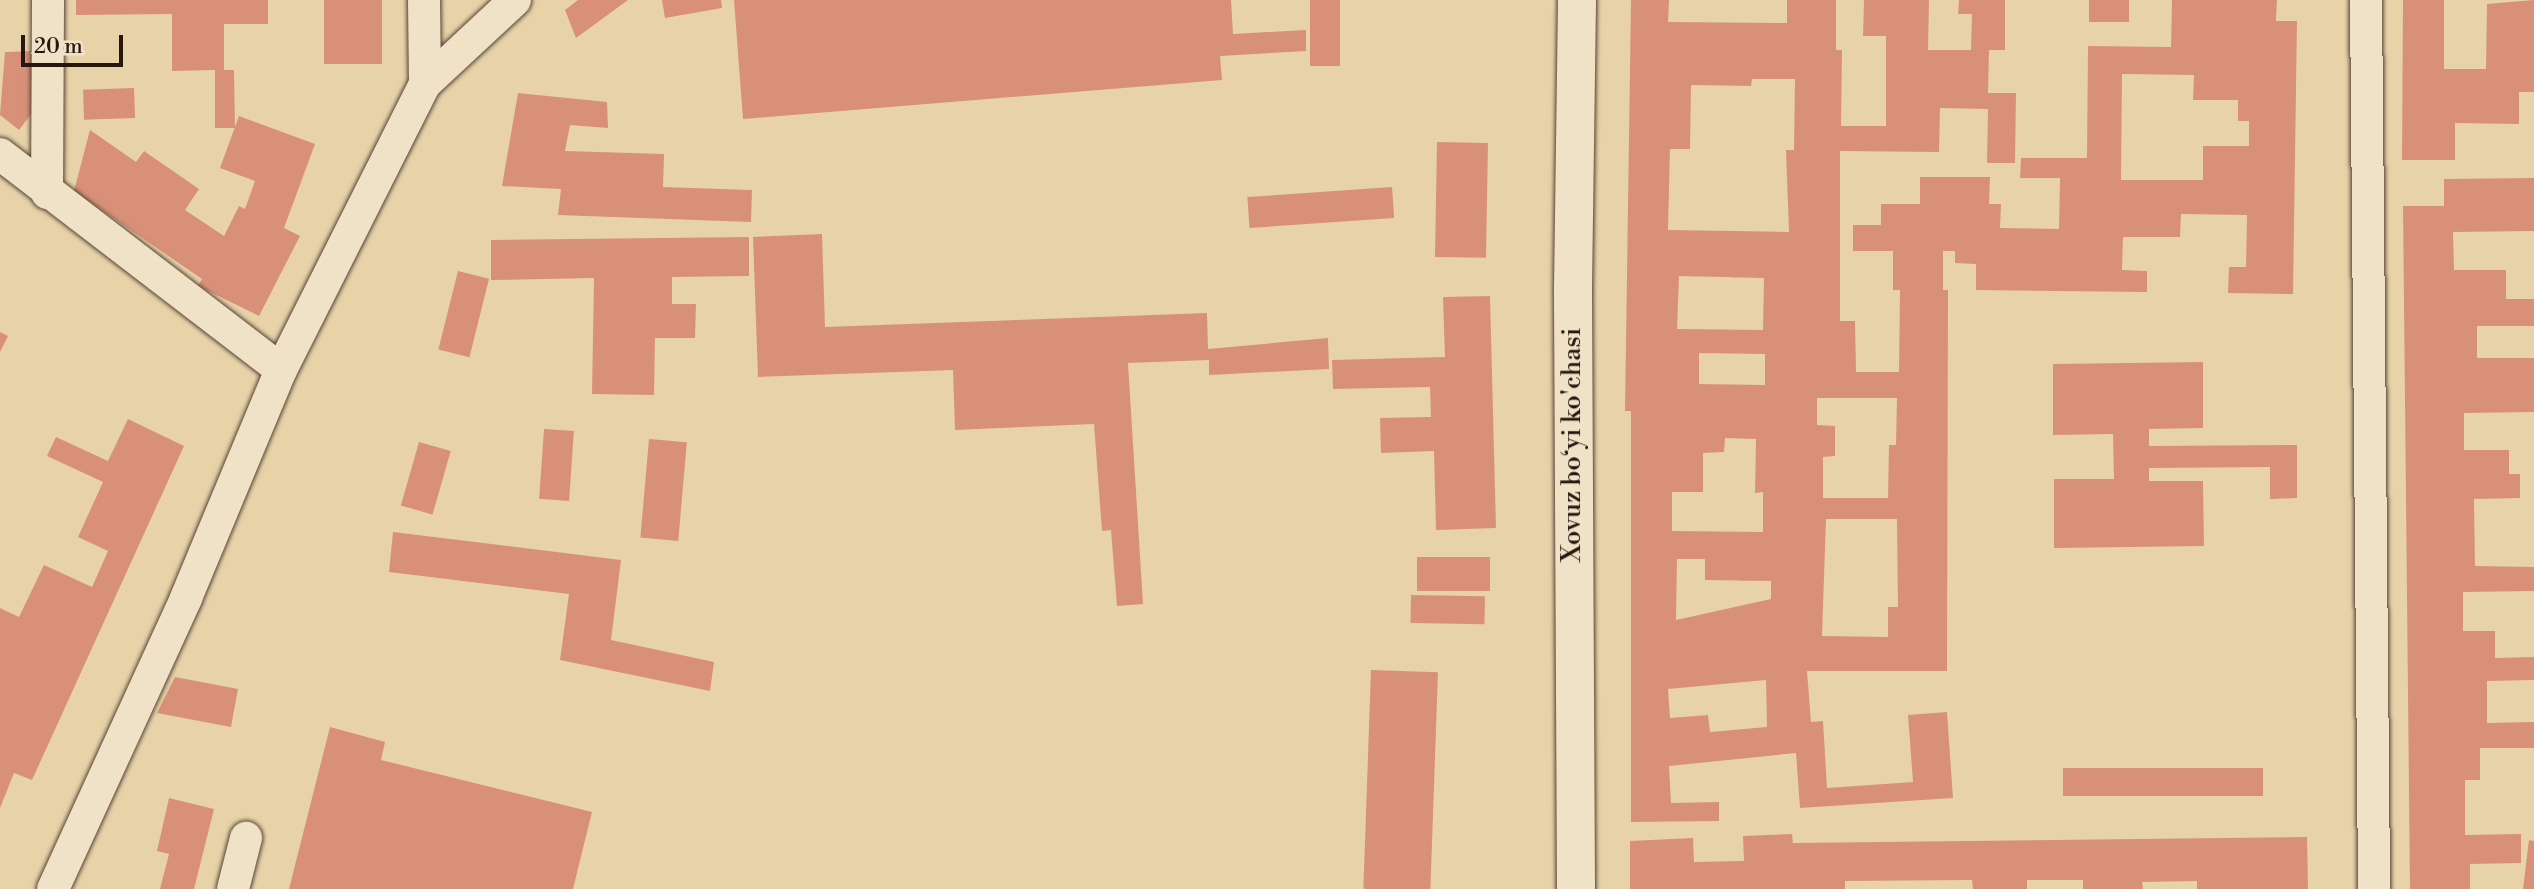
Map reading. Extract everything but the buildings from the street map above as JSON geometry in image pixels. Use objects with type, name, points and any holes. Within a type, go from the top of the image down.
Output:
[{"type":"main road","name":"Xovuz bo‘yi ko'chasi","points":[[1576,889],[1573,288],[1577,0]]},
{"type":"street","points":[[47,193],[48,0]]},
{"type":"street","points":[[424,0],[425,84]]},
{"type":"street","points":[[53,889],[186,598],[281,370],[425,84],[516,0]]},
{"type":"street","points":[[2366,0],[2374,889]]},
{"type":"street","points":[[0,154],[47,193],[281,370]]},
{"type":"street","points":[[233,889],[246,838]]}]
